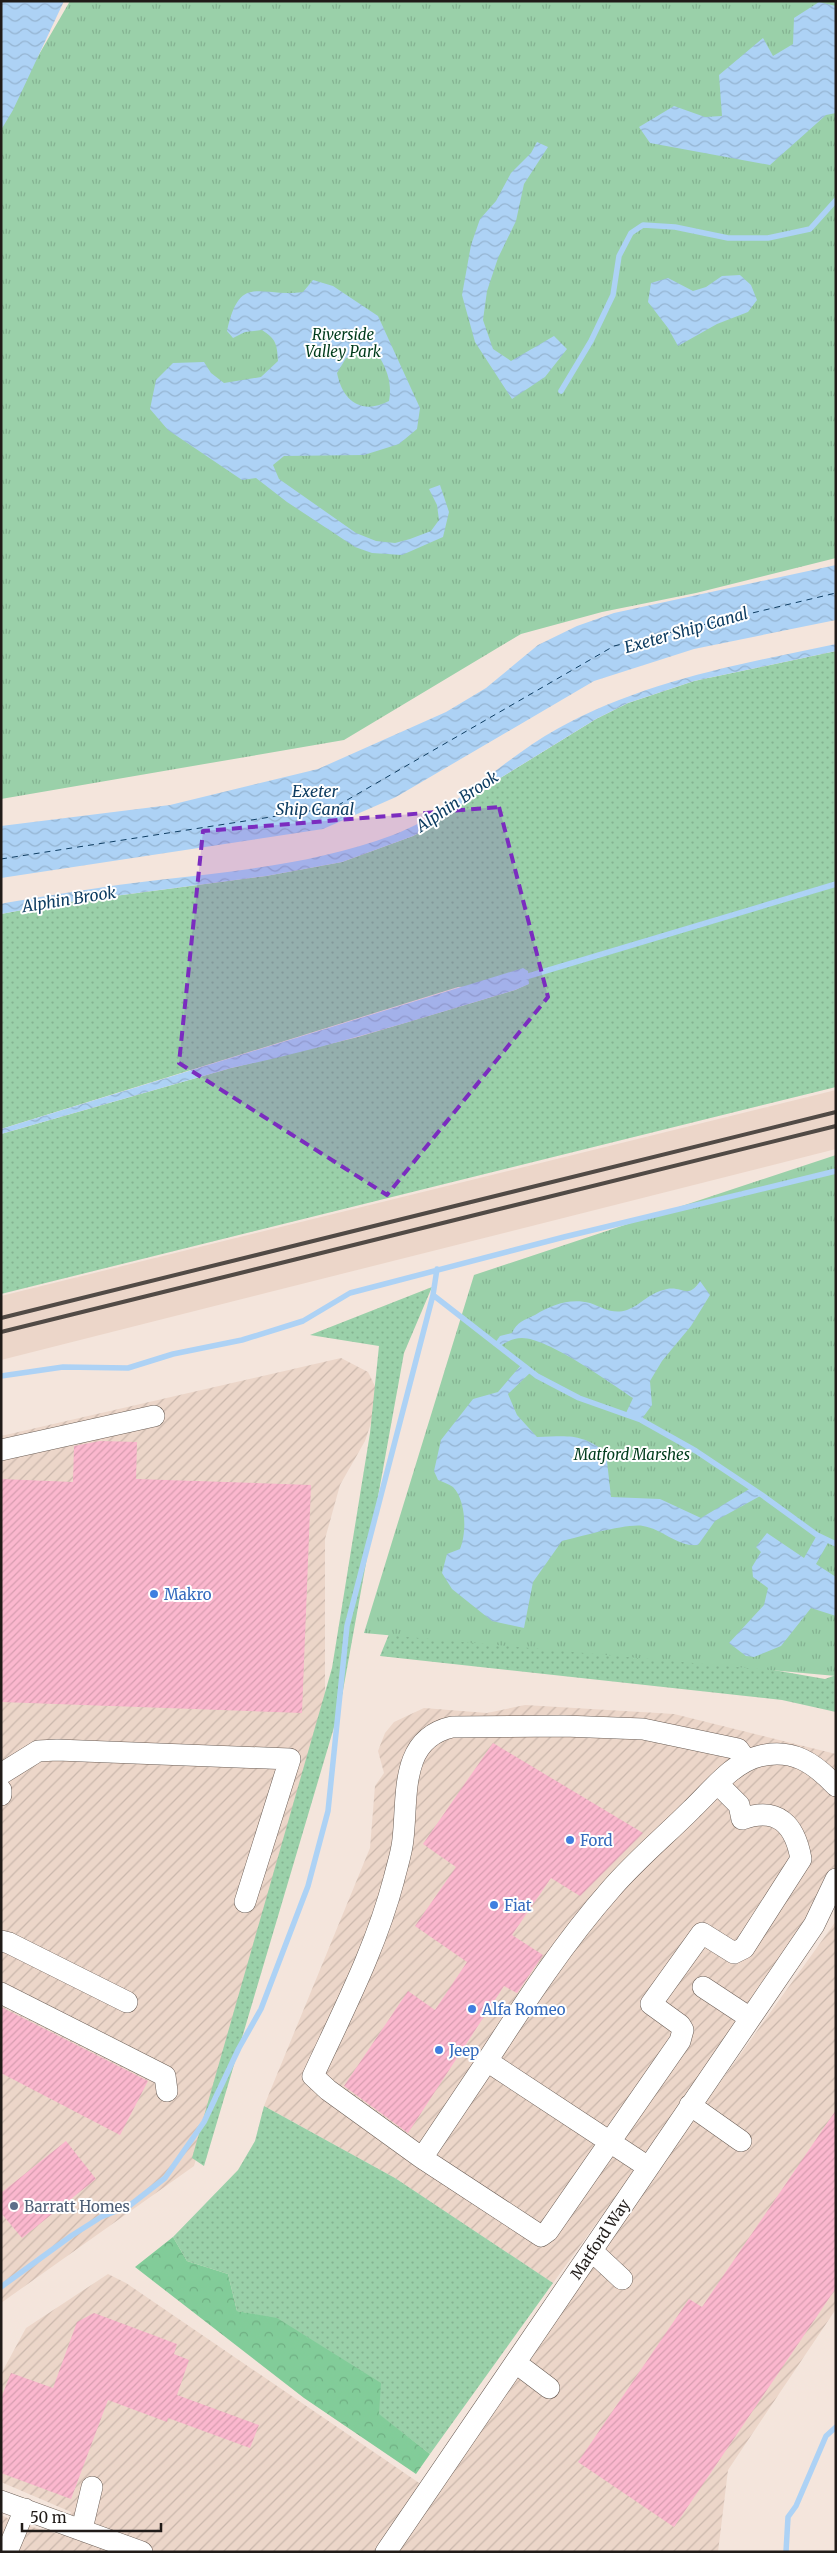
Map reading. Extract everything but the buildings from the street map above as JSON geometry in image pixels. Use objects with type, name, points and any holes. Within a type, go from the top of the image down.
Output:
[{"type":"street","points":[[1,1450],[154,1416]]},
{"type":"street","points":[[718,1784],[739,1805],[742,1819],[763,1814],[783,1821],[794,1832],[801,1859],[744,1948],[734,1953],[702,1933],[651,2004],[680,2024],[684,2030],[680,2041],[609,2140],[548,2231],[541,2236],[422,2158],[328,2090],[313,2076],[361,1974],[389,1897],[403,1841],[406,1797],[413,1760],[422,1745],[435,1731],[452,1727],[564,1726],[643,1729],[738,1749],[746,1760]]},
{"type":"street","points":[[1,1774],[38,1751],[58,1750],[290,1759],[245,1902]]},
{"type":"street","points":[[422,2158],[518,2014],[596,1906],[622,1877],[718,1784],[746,1760],[761,1755],[794,1756],[810,1762],[836,1786]]},
{"type":"street","points":[[1,1790],[1,1795]]},
{"type":"street","name":"Matford Way","points":[[386,2552],[814,1925],[836,1879]]},
{"type":"street","points":[[1,1941],[17,1947],[127,2002]]},
{"type":"street","points":[[703,1987],[750,2018]]},
{"type":"street","points":[[1,1993],[165,2076],[167,2091]]},
{"type":"street","points":[[487,2061],[648,2167]]},
{"type":"street","points":[[690,2105],[741,2141]]},
{"type":"street","points":[[592,2251],[622,2279]]},
{"type":"street","points":[[516,2363],[549,2388]]},
{"type":"street","points":[[82,2529],[92,2487]]},
{"type":"street","points":[[1,2500],[142,2552]]},
{"type":"street","points":[[7,2552],[25,2509]]},
{"type":"highlighted area","points":[[499,807],[548,997],[387,1195],[179,1063],[203,831]]},
{"type":"shaded area","points":[[836,1090],[836,1149],[1,1360],[1,1296]]},
{"type":"shaded area","points":[[341,1358],[368,1372],[380,1396],[365,1441],[340,1485],[325,1539],[325,1713],[194,2166],[1,2303],[1,1436]]},
{"type":"shaded area","points":[[525,1705],[674,1714],[836,1754],[836,1893],[553,2283],[395,2178],[264,2106],[370,1848],[375,1786],[384,1773],[378,1751],[385,1733],[394,1722],[424,1708],[487,1713]]},
{"type":"shaded area","points":[[836,1921],[836,2309],[728,2470],[718,2552],[1,2552],[1,2515],[18,2523],[62,2535],[71,2512],[1,2482],[1,2374],[26,2328],[108,2274],[126,2283],[428,2489]]},
{"type":"green space","name":"Riverside Valley Park","points":[[70,1],[836,1],[836,558],[696,593],[602,612],[521,634],[344,740],[1,799],[1,120]]},
{"type":"green space","points":[[836,651],[836,1087],[1,1294],[1,1134],[231,1068],[358,1037],[515,990],[528,984],[458,987],[1,1129],[1,914],[54,904],[266,876],[342,862],[413,836],[432,826],[476,793],[596,719],[628,703],[694,681]]},
{"type":"green space","name":"Matford Marshes","points":[[836,1155],[836,1676],[364,1633],[474,1275]]},
{"type":"green space","points":[[432,1287],[404,1353],[340,1707],[204,2166],[192,2158],[332,1668],[370,1433],[379,1346],[310,1335]]},
{"type":"green space","points":[[389,1634],[744,1665],[825,1679],[836,1675],[836,1712],[782,1700],[380,1656]]},
{"type":"green space","points":[[264,2106],[395,2178],[553,2283],[430,2454],[378,2414],[322,2348],[277,2319],[237,2311],[228,2274],[187,2261],[173,2237],[238,2170],[255,2141]]},
{"type":"green space","points":[[173,2237],[187,2261],[228,2274],[237,2311],[277,2318],[381,2383],[379,2414],[430,2454],[416,2474],[304,2398],[135,2267]]},
{"type":"water","points":[[1,1],[64,1],[13,110],[1,130]]},
{"type":"water","points":[[819,2],[836,6],[836,113],[826,115],[770,165],[650,143],[639,127],[674,106],[705,117],[722,116],[719,75],[763,38],[773,56],[793,44],[794,18]]},
{"type":"water","points":[[537,142],[548,147],[524,184],[516,221],[498,258],[487,291],[483,320],[493,349],[511,361],[554,336],[567,349],[545,377],[512,399],[475,342],[462,295],[471,245],[480,219],[496,201],[511,173],[531,153]]},
{"type":"water","points":[[740,275],[751,285],[757,300],[748,312],[717,324],[678,346],[668,328],[648,302],[651,283],[668,278],[693,291],[706,287],[722,276]]},
{"type":"water","points":[[313,280],[333,286],[378,316],[420,408],[417,429],[399,444],[364,455],[284,456],[273,465],[279,479],[356,533],[376,541],[395,543],[431,531],[439,520],[437,505],[429,489],[440,485],[449,512],[443,537],[402,555],[372,553],[355,547],[287,502],[256,478],[242,480],[168,430],[150,409],[156,380],[173,363],[204,362],[211,373],[224,383],[261,377],[278,361],[275,342],[262,330],[245,332],[233,338],[227,331],[232,313],[238,301],[245,294],[263,291],[303,292]],"holes":[[[361,353],[380,358],[389,379],[389,401],[370,407],[355,403],[344,392],[337,373],[346,358]]]},
{"type":"water","name":"Exeter Ship Canal","points":[[836,565],[836,620],[694,649],[594,681],[396,797],[323,829],[1,878],[1,826],[170,805],[318,769],[446,712],[486,688],[538,645],[577,626],[614,613]]},
{"type":"water","name":"Alphin Brook","points":[[836,644],[836,651],[694,681],[628,703],[596,719],[476,793],[432,826],[413,836],[342,862],[266,876],[54,904],[1,914],[1,904],[5,903],[139,882],[277,865],[365,845],[393,835],[436,814],[536,742],[590,712],[623,698],[693,676]]},
{"type":"water","points":[[523,968],[528,971],[529,984],[515,990],[374,1032],[231,1068],[1,1134],[1,1129]]},
{"type":"water","points":[[700,1281],[710,1295],[691,1326],[662,1361],[650,1381],[652,1405],[641,1420],[626,1413],[633,1398],[594,1372],[547,1345],[522,1338],[513,1339],[500,1346],[495,1343],[500,1336],[512,1333],[521,1322],[561,1303],[575,1301],[590,1303],[617,1312],[632,1308],[660,1291],[667,1289],[692,1290]]},
{"type":"water","points":[[522,1364],[531,1372],[508,1394],[517,1415],[537,1437],[574,1437],[589,1442],[606,1452],[611,1497],[660,1499],[701,1518],[751,1488],[762,1495],[715,1521],[698,1545],[677,1541],[643,1526],[615,1528],[562,1541],[533,1582],[524,1628],[492,1621],[452,1589],[442,1573],[447,1554],[460,1549],[464,1534],[464,1517],[461,1500],[457,1493],[453,1487],[438,1480],[434,1471],[441,1440],[473,1399],[498,1392]]},
{"type":"water","points":[[767,1533],[804,1558],[817,1535],[829,1541],[816,1564],[836,1577],[836,1616],[811,1608],[781,1646],[754,1657],[746,1656],[729,1643],[764,1605],[768,1588],[753,1577],[752,1567],[761,1552],[756,1547]]},
{"type":"waterway","points":[[561,391],[591,341],[613,295],[619,256],[631,233],[643,225],[675,227],[728,238],[768,238],[810,229],[836,200]]},
{"type":"waterway","points":[[522,978],[836,884]]},
{"type":"waterway","points":[[1,1376],[63,1367],[128,1368],[173,1354],[242,1340],[303,1321],[350,1293],[564,1237],[836,1171]]},
{"type":"waterway","points":[[437,1269],[433,1295],[537,1376],[579,1398],[641,1420],[696,1451],[817,1535],[836,1544]]},
{"type":"waterway","points":[[1,2287],[71,2236],[101,2217],[129,2206],[165,2178],[204,2122],[239,2048],[261,2009],[308,1886],[328,1811],[347,1626],[433,1295]]},
{"type":"waterway","points":[[786,2552],[788,2517],[796,2506],[826,2436],[836,2427]]},
{"type":"ferry route","points":[[1,859],[335,807],[614,646],[836,593]]},
{"type":"railway","points":[[1,1318],[836,1112]]},
{"type":"railway","points":[[1,1332],[836,1126]]},
{"type":"place","name":"Makro","points":[[154,1594]]},
{"type":"place","name":"Ford","points":[[570,1840]]},
{"type":"place","name":"Fiat","points":[[494,1905]]},
{"type":"place","name":"Alfa Romeo","points":[[472,2009]]},
{"type":"place","name":"Jeep","points":[[439,2050]]},
{"type":"place","name":"Barratt Homes","points":[[14,2206]]}]
